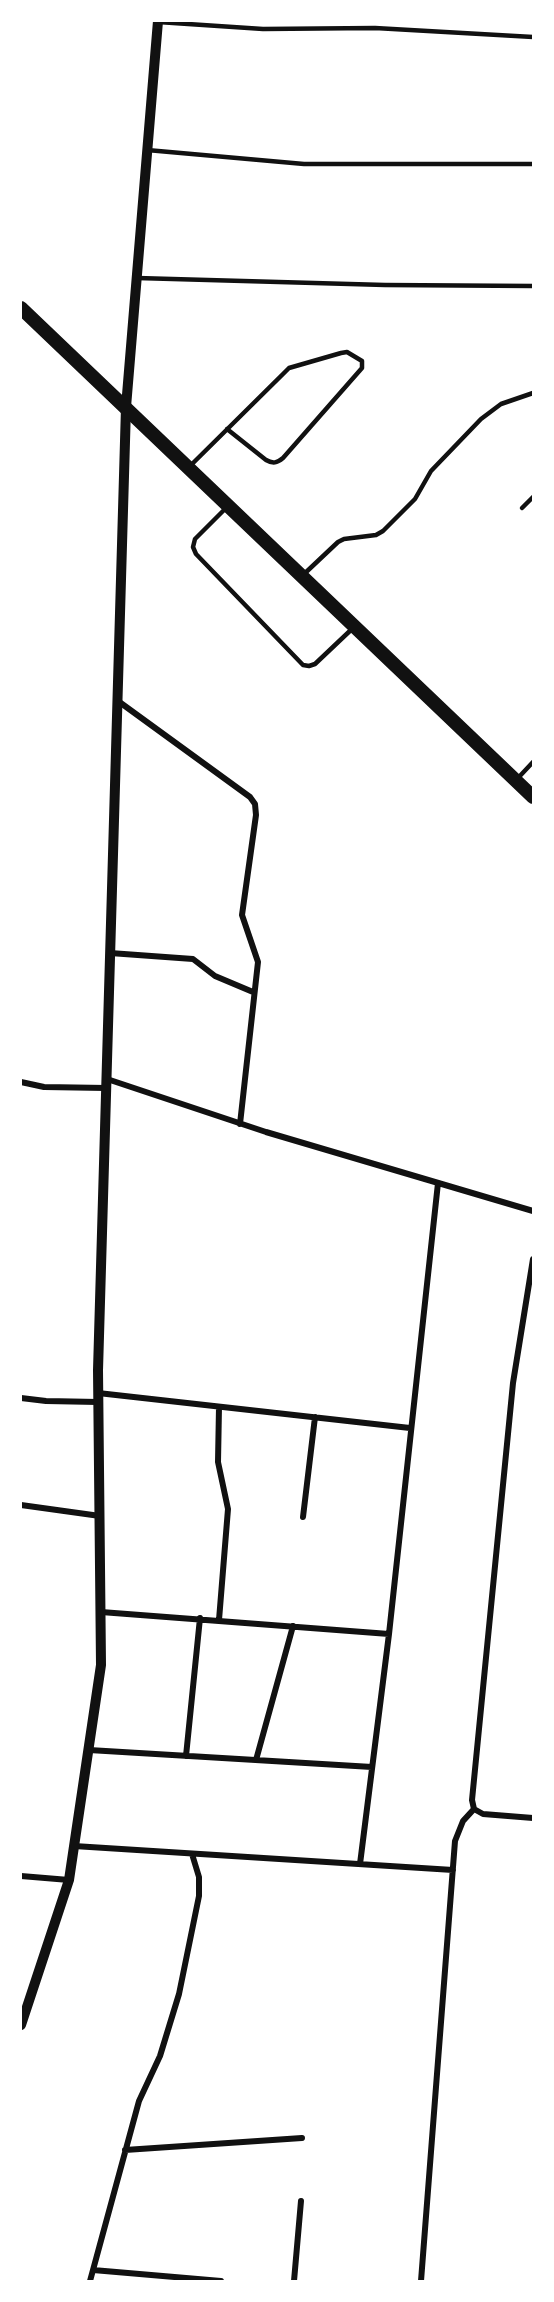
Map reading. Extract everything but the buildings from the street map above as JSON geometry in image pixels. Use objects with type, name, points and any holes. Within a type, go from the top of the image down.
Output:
[{"type":"main road","points":[[21,308],[533,796]]},
{"type":"street","points":[[21,2025],[69,1880],[101,1665],[98,1398],[126,407],[158,21]]},
{"type":"street","points":[[118,701],[250,797],[255,804],[256,815],[242,915],[258,962],[240,1124]]},
{"type":"street","points":[[111,953],[193,959],[215,976],[254,992]]},
{"type":"street","points":[[21,1082],[44,1087],[107,1084],[533,1211]]},
{"type":"street","points":[[360,1864],[389,1634],[438,1183]]},
{"type":"street","points":[[533,1259],[513,1383],[472,1800],[474,1809],[483,1814],[533,1818]]},
{"type":"street","points":[[21,1398],[46,1401],[98,1398],[219,1407],[410,1428]]},
{"type":"street","points":[[219,1407],[218,1455],[228,1509],[219,1620]]},
{"type":"street","points":[[303,1517],[315,1417]]},
{"type":"street","points":[[21,1505],[100,1516]]},
{"type":"street","points":[[101,1612],[389,1634]]},
{"type":"street","points":[[186,1756],[200,1618]]},
{"type":"street","points":[[256,1760],[293,1626]]},
{"type":"street","points":[[89,1750],[372,1767]]},
{"type":"street","points":[[421,2281],[453,1870],[458,1830],[474,1809]]},
{"type":"street","points":[[74,1846],[453,1870]]},
{"type":"street","points":[[90,2281],[139,2101],[160,2056],[179,1994],[199,1896],[199,1877],[192,1854]]},
{"type":"street","points":[[21,1876],[69,1880]]},
{"type":"street","points":[[125,2150],[302,2138]]},
{"type":"street","points":[[294,2281],[301,2201]]},
{"type":"street","points":[[93,2270],[173,2279],[221,2281]]},
{"type":"lane","points":[[158,21],[263,29],[375,28],[533,37]]},
{"type":"lane","points":[[147,150],[304,164],[533,164]]},
{"type":"lane","points":[[137,278],[386,285],[533,286]]},
{"type":"lane","points":[[189,467],[227,429],[289,368],[347,352],[362,362],[362,368],[278,462],[266,460],[227,429]]},
{"type":"lane","points":[[302,576],[338,542],[344,539],[376,535],[383,531],[415,499],[431,471],[481,419],[501,404],[533,393]]},
{"type":"lane","points":[[522,508],[533,497]]},
{"type":"lane","points":[[228,505],[195,539],[193,547],[196,554],[303,665],[315,664],[355,626]]},
{"type":"lane","points":[[516,780],[533,762]]}]
